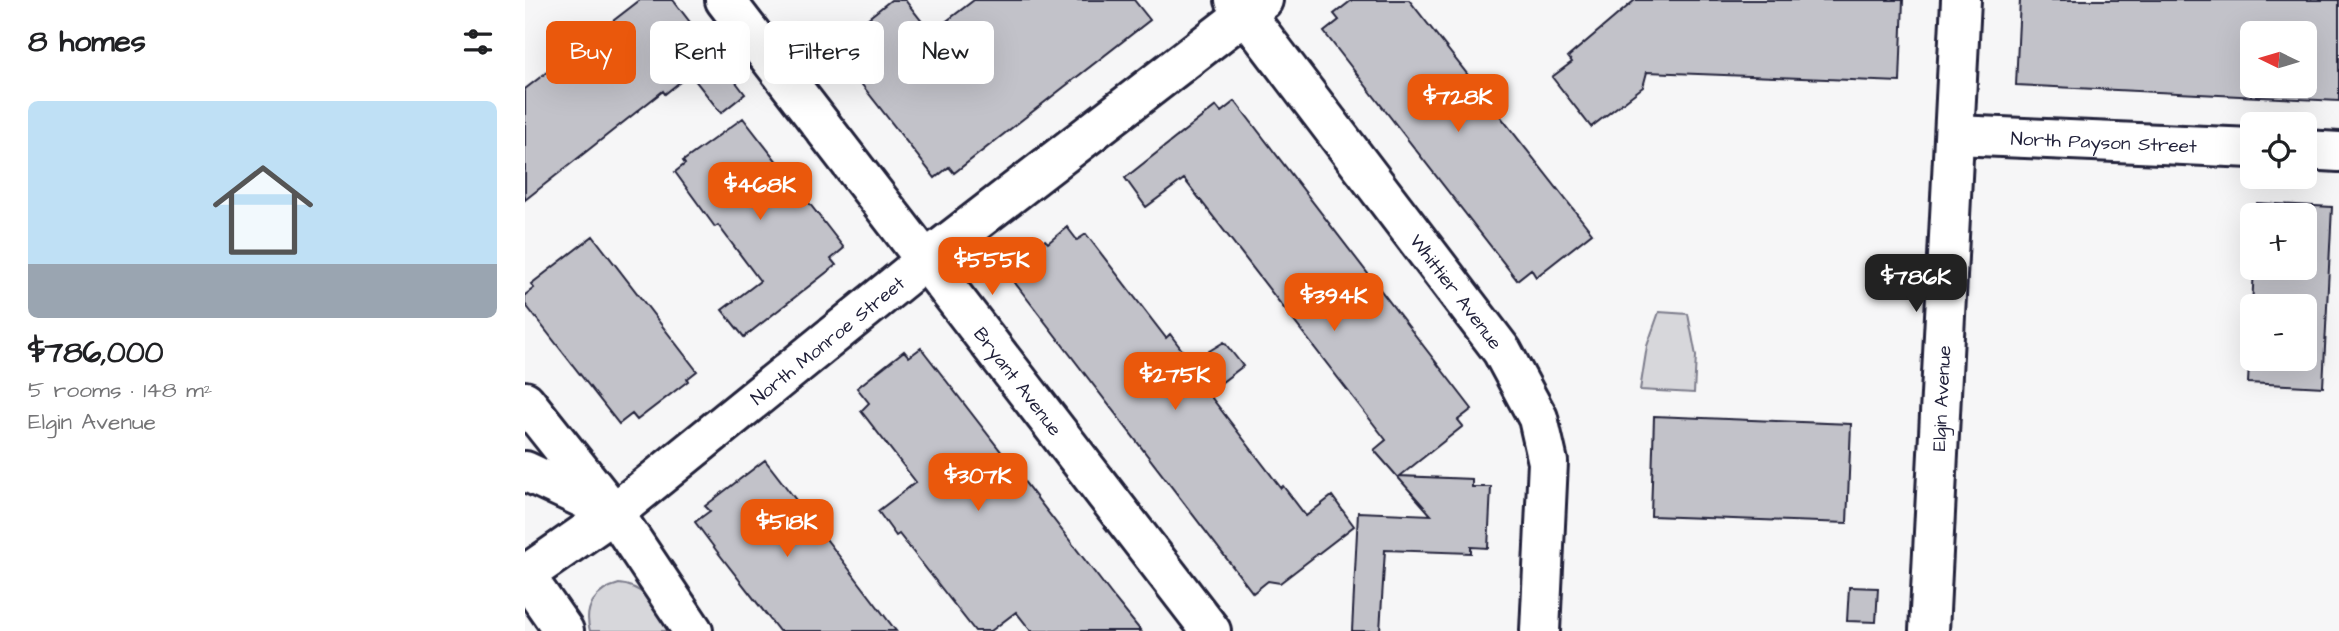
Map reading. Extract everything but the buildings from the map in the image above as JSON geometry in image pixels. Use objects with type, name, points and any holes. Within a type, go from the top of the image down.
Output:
[{"type":"street","name":"Bryant Avenue","points":[[725,0],[1211,631]]},
{"type":"street","name":"Elgin Avenue","points":[[1929,631],[1961,0]]},
{"type":"street","name":"North Monroe Street","points":[[525,575],[614,513],[1248,4]]},
{"type":"street","name":"Whittier Avenue","points":[[1248,4],[1503,351],[1538,418],[1548,462],[1540,631]]},
{"type":"street","name":"North Payson Street","points":[[1955,135],[2240,147]]},
{"type":"street","points":[[2317,151],[2339,152]]},
{"type":"street","points":[[525,401],[614,513],[694,631]]},
{"type":"street","points":[[525,471],[614,513]]},
{"type":"street","points":[[525,575],[563,631]]},
{"type":"shaded area","points":[[1659,312],[1688,314],[1696,356],[1694,393],[1640,390],[1647,346]]},
{"type":"shaded area","points":[[619,584],[644,594],[671,631],[590,631],[588,614],[593,601],[604,590]]}]
